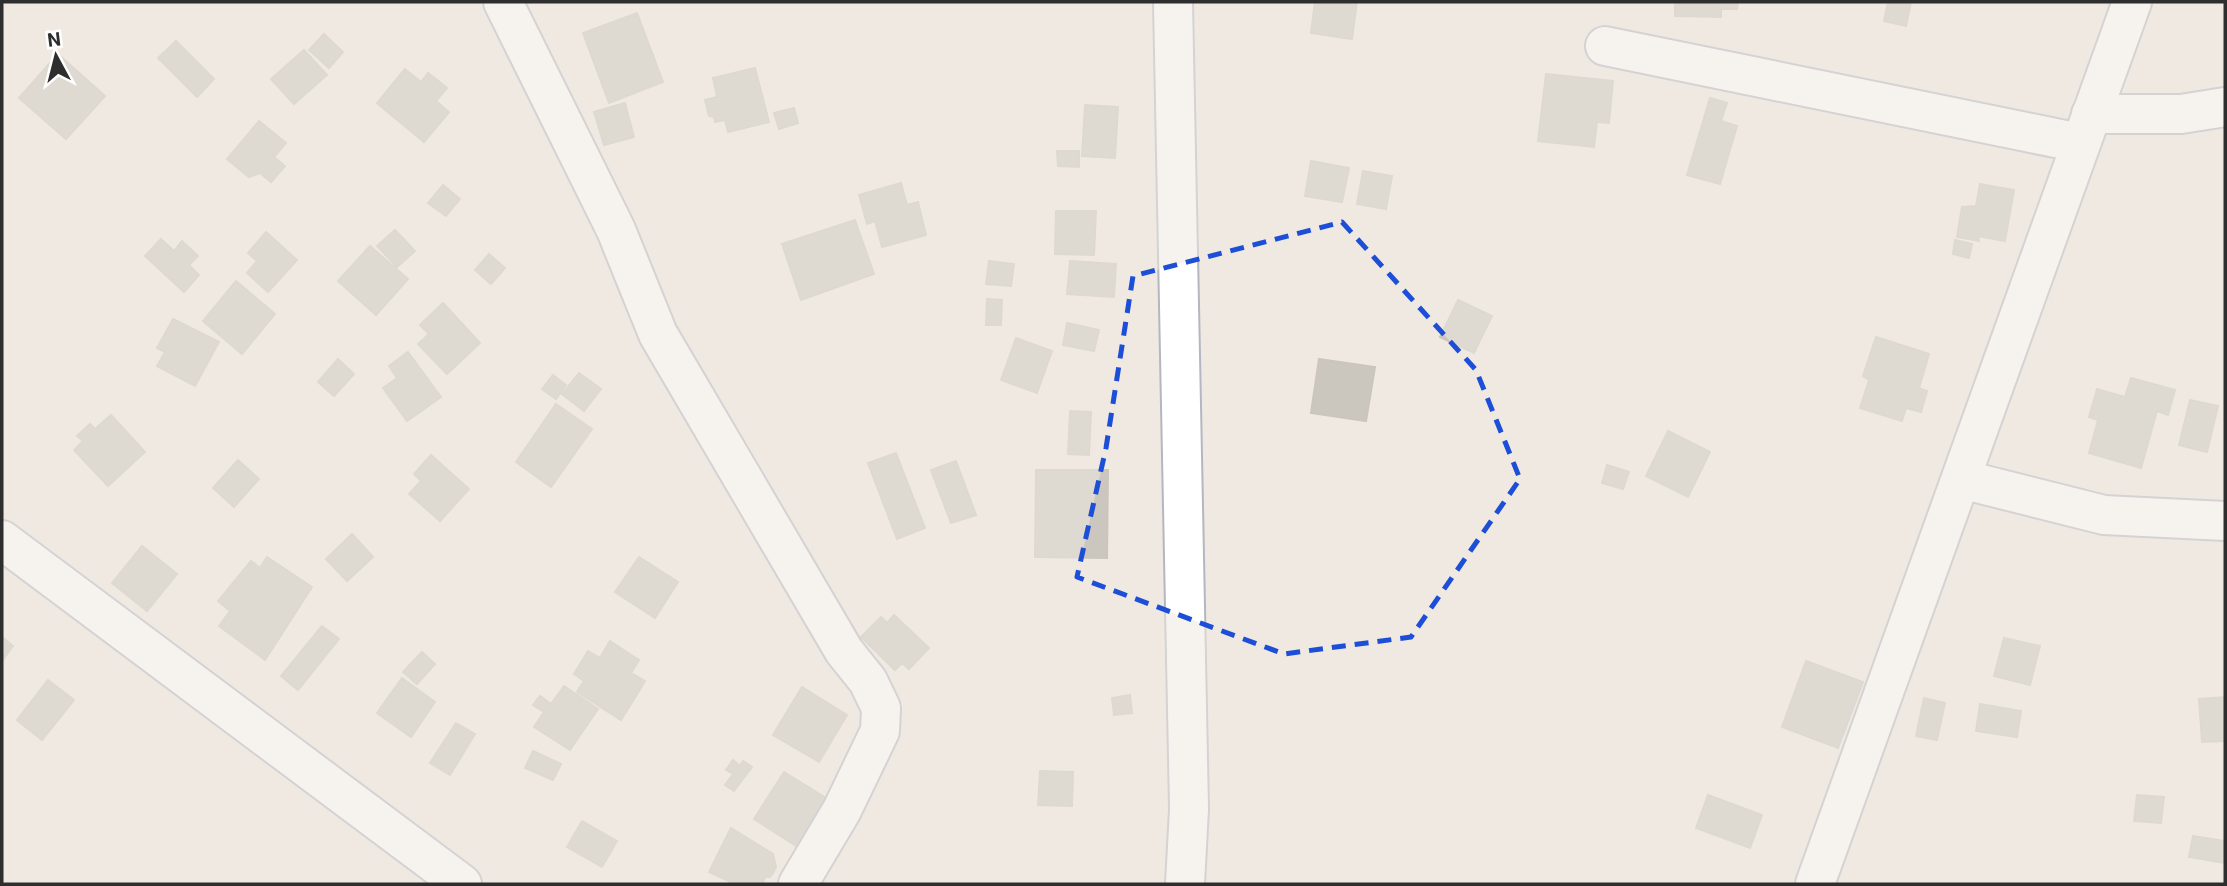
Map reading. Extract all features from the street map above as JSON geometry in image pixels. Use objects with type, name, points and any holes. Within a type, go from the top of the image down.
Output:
[{"type":"street","points":[[503,2],[616,230],[658,334],[845,651],[868,681],[881,708],[880,731],[842,810],[798,884]]},
{"type":"street","points":[[1173,2],[1189,809],[1185,884]]},
{"type":"street","points":[[1815,884],[2132,2]]},
{"type":"street","points":[[1605,46],[2085,128],[2225,107]]},
{"type":"street","points":[[1961,479],[2104,515],[2225,521]]},
{"type":"street","points":[[2,540],[462,884]]},
{"type":"highlighted area","points":[[1342,222],[1476,370],[1520,479],[1411,637],[1284,654],[1077,577],[1106,448],[1133,276]]},
{"type":"building","points":[[1315,2],[1357,2],[1352,39],[1311,33]]},
{"type":"building","points":[[1675,2],[1738,2],[1737,9],[1721,9],[1721,17],[1675,16]]},
{"type":"building","points":[[1888,2],[1911,2],[1906,26],[1884,21]]},
{"type":"building","points":[[637,13],[663,82],[609,103],[583,33]]},
{"type":"building","points":[[324,34],[343,52],[329,68],[309,50]]},
{"type":"building","points":[[176,41],[214,79],[197,97],[158,58]]},
{"type":"building","points":[[304,50],[327,75],[294,104],[271,79]]},
{"type":"building","points":[[58,54],[105,96],[66,139],[19,98]]},
{"type":"building","points":[[755,68],[769,122],[728,132],[725,120],[715,122],[714,117],[709,116],[705,100],[717,97],[713,78]]},
{"type":"building","points":[[405,69],[421,82],[428,73],[447,88],[436,101],[449,112],[424,142],[377,103]]},
{"type":"building","points":[[1546,74],[1613,81],[1609,123],[1597,122],[1594,147],[1538,141]]},
{"type":"building","points":[[1710,98],[1727,103],[1721,121],[1737,126],[1720,184],[1687,175]]},
{"type":"building","points":[[625,103],[634,137],[604,145],[594,112]]},
{"type":"building","points":[[1085,105],[1118,107],[1115,158],[1082,156]]},
{"type":"building","points":[[794,108],[798,123],[779,129],[774,113]]},
{"type":"building","points":[[259,121],[286,143],[274,157],[285,166],[271,182],[260,173],[249,177],[227,159]]},
{"type":"building","points":[[1057,151],[1079,151],[1079,167],[1058,166]]},
{"type":"building","points":[[1311,161],[1349,168],[1342,202],[1305,196]]},
{"type":"building","points":[[1363,171],[1392,176],[1386,209],[1357,204]]},
{"type":"building","points":[[901,183],[907,205],[918,202],[926,235],[882,247],[875,221],[867,224],[859,195]]},
{"type":"building","points":[[1980,184],[2014,190],[2005,241],[1978,236],[1979,241],[1957,237],[1962,207],[1976,206]]},
{"type":"building","points":[[443,185],[460,199],[446,216],[428,203]]},
{"type":"building","points":[[1056,211],[1096,211],[1094,255],[1055,254]]},
{"type":"building","points":[[855,220],[874,274],[801,300],[782,244]]},
{"type":"building","points":[[395,230],[415,251],[397,267],[377,246]]},
{"type":"building","points":[[266,232],[297,260],[268,292],[247,273],[257,261],[248,253]]},
{"type":"building","points":[[161,239],[174,251],[182,241],[198,256],[189,265],[199,275],[184,292],[145,256]]},
{"type":"building","points":[[1955,240],[1972,244],[1969,258],[1953,254]]},
{"type":"building","points":[[370,246],[408,279],[376,315],[338,281]]},
{"type":"building","points":[[489,254],[505,268],[491,284],[475,270]]},
{"type":"building","points":[[989,261],[1014,264],[1011,286],[986,284]]},
{"type":"building","points":[[1070,261],[1116,264],[1114,297],[1067,294]]},
{"type":"building","points":[[236,281],[275,314],[242,354],[203,321]]},
{"type":"building","points":[[987,299],[1002,300],[1001,325],[986,325]]},
{"type":"building","points":[[1458,300],[1492,316],[1474,353],[1440,337]]},
{"type":"building","points":[[443,303],[480,343],[447,374],[418,344],[429,334],[420,325]]},
{"type":"building","points":[[173,319],[219,342],[195,386],[157,366],[165,352],[157,348]]},
{"type":"building","points":[[1067,323],[1099,330],[1094,351],[1063,345]]},
{"type":"building","points":[[1876,337],[1929,354],[1919,388],[1927,391],[1921,412],[1906,408],[1902,421],[1860,408],[1869,380],[1863,376]]},
{"type":"building","points":[[1016,338],[1052,351],[1037,393],[1001,380]]},
{"type":"building","points":[[408,352],[441,397],[407,421],[383,388],[397,378],[389,366]]},
{"type":"building","points":[[338,359],[354,374],[334,396],[318,382]]},
{"type":"building","points":[[1319,359],[1375,367],[1366,421],[1311,413]]},
{"type":"building","points":[[579,373],[601,389],[584,411],[562,394]]},
{"type":"building","points":[[553,375],[566,385],[556,399],[542,389]]},
{"type":"building","points":[[2131,378],[2175,390],[2168,415],[2157,411],[2141,468],[2089,453],[2098,420],[2089,417],[2097,389],[2125,397]]},
{"type":"building","points":[[2190,400],[2218,406],[2207,452],[2179,445]]},
{"type":"building","points":[[556,404],[592,429],[551,487],[516,462]]},
{"type":"building","points":[[1070,411],[1091,412],[1089,455],[1068,454]]},
{"type":"building","points":[[111,415],[145,452],[108,486],[74,450],[83,441],[77,436],[90,424],[95,429]]},
{"type":"building","points":[[1668,431],[1710,452],[1688,497],[1646,476]]},
{"type":"building","points":[[896,453],[925,528],[897,539],[868,463]]},
{"type":"building","points":[[431,455],[469,489],[440,521],[409,494],[421,481],[414,474]]},
{"type":"building","points":[[238,460],[259,479],[234,507],[213,488]]},
{"type":"building","points":[[956,461],[976,515],[951,523],[931,470]]},
{"type":"building","points":[[1607,465],[1629,472],[1623,489],[1602,483]]},
{"type":"building","points":[[1036,470],[1108,470],[1107,558],[1035,557]]},
{"type":"building","points":[[352,534],[373,557],[347,581],[326,559]]},
{"type":"building","points":[[142,546],[177,574],[147,611],[112,583]]},
{"type":"building","points":[[267,557],[312,587],[265,660],[219,626],[230,611],[218,601],[251,561],[260,568]]},
{"type":"building","points":[[639,557],[678,582],[655,618],[615,592]]},
{"type":"building","points":[[894,615],[929,648],[909,669],[902,663],[895,670],[861,637],[881,617],[887,623]]},
{"type":"building","points":[[322,626],[339,639],[298,690],[281,676]]},
{"type":"building","points":[[2,637],[13,646],[2,661]]},
{"type":"building","points":[[2004,638],[2040,646],[2030,685],[1994,676]]},
{"type":"building","points":[[610,641],[639,660],[631,673],[645,681],[621,720],[577,692],[584,681],[574,674],[588,651],[600,658]]},
{"type":"building","points":[[422,652],[435,664],[417,684],[403,672]]},
{"type":"building","points":[[1806,661],[1863,682],[1838,748],[1782,727]]},
{"type":"building","points":[[402,678],[435,702],[411,737],[377,713]]},
{"type":"building","points":[[48,680],[74,700],[42,740],[17,720]]},
{"type":"building","points":[[564,686],[598,709],[570,750],[534,727],[544,712],[533,705],[540,696],[551,704]]},
{"type":"building","points":[[802,687],[847,715],[819,762],[773,735]]},
{"type":"building","points":[[1130,695],[1132,713],[1114,715],[1112,698]]},
{"type":"building","points":[[2225,697],[2225,741],[2202,742],[2199,699]]},
{"type":"building","points":[[1924,698],[1945,703],[1937,740],[1916,736]]},
{"type":"building","points":[[1980,704],[2021,711],[2017,737],[1976,731]]},
{"type":"building","points":[[456,723],[475,734],[450,775],[430,763]]},
{"type":"building","points":[[533,751],[561,764],[553,780],[525,768]]},
{"type":"building","points":[[733,760],[740,766],[743,761],[752,767],[734,791],[725,785],[733,774],[726,770]]},
{"type":"building","points":[[1040,771],[1073,772],[1072,806],[1038,805]]},
{"type":"building","points":[[784,772],[831,801],[801,849],[754,819]]},
{"type":"building","points":[[1708,795],[1762,815],[1750,848],[1696,828]]},
{"type":"building","points":[[2137,795],[2164,797],[2161,823],[2134,821]]},
{"type":"building","points":[[582,821],[617,841],[602,867],[567,847]]},
{"type":"building","points":[[731,828],[773,854],[776,867],[770,877],[765,877],[762,884],[735,884],[709,872]]},
{"type":"building","points":[[2193,836],[2225,841],[2225,863],[2189,857]]}]
